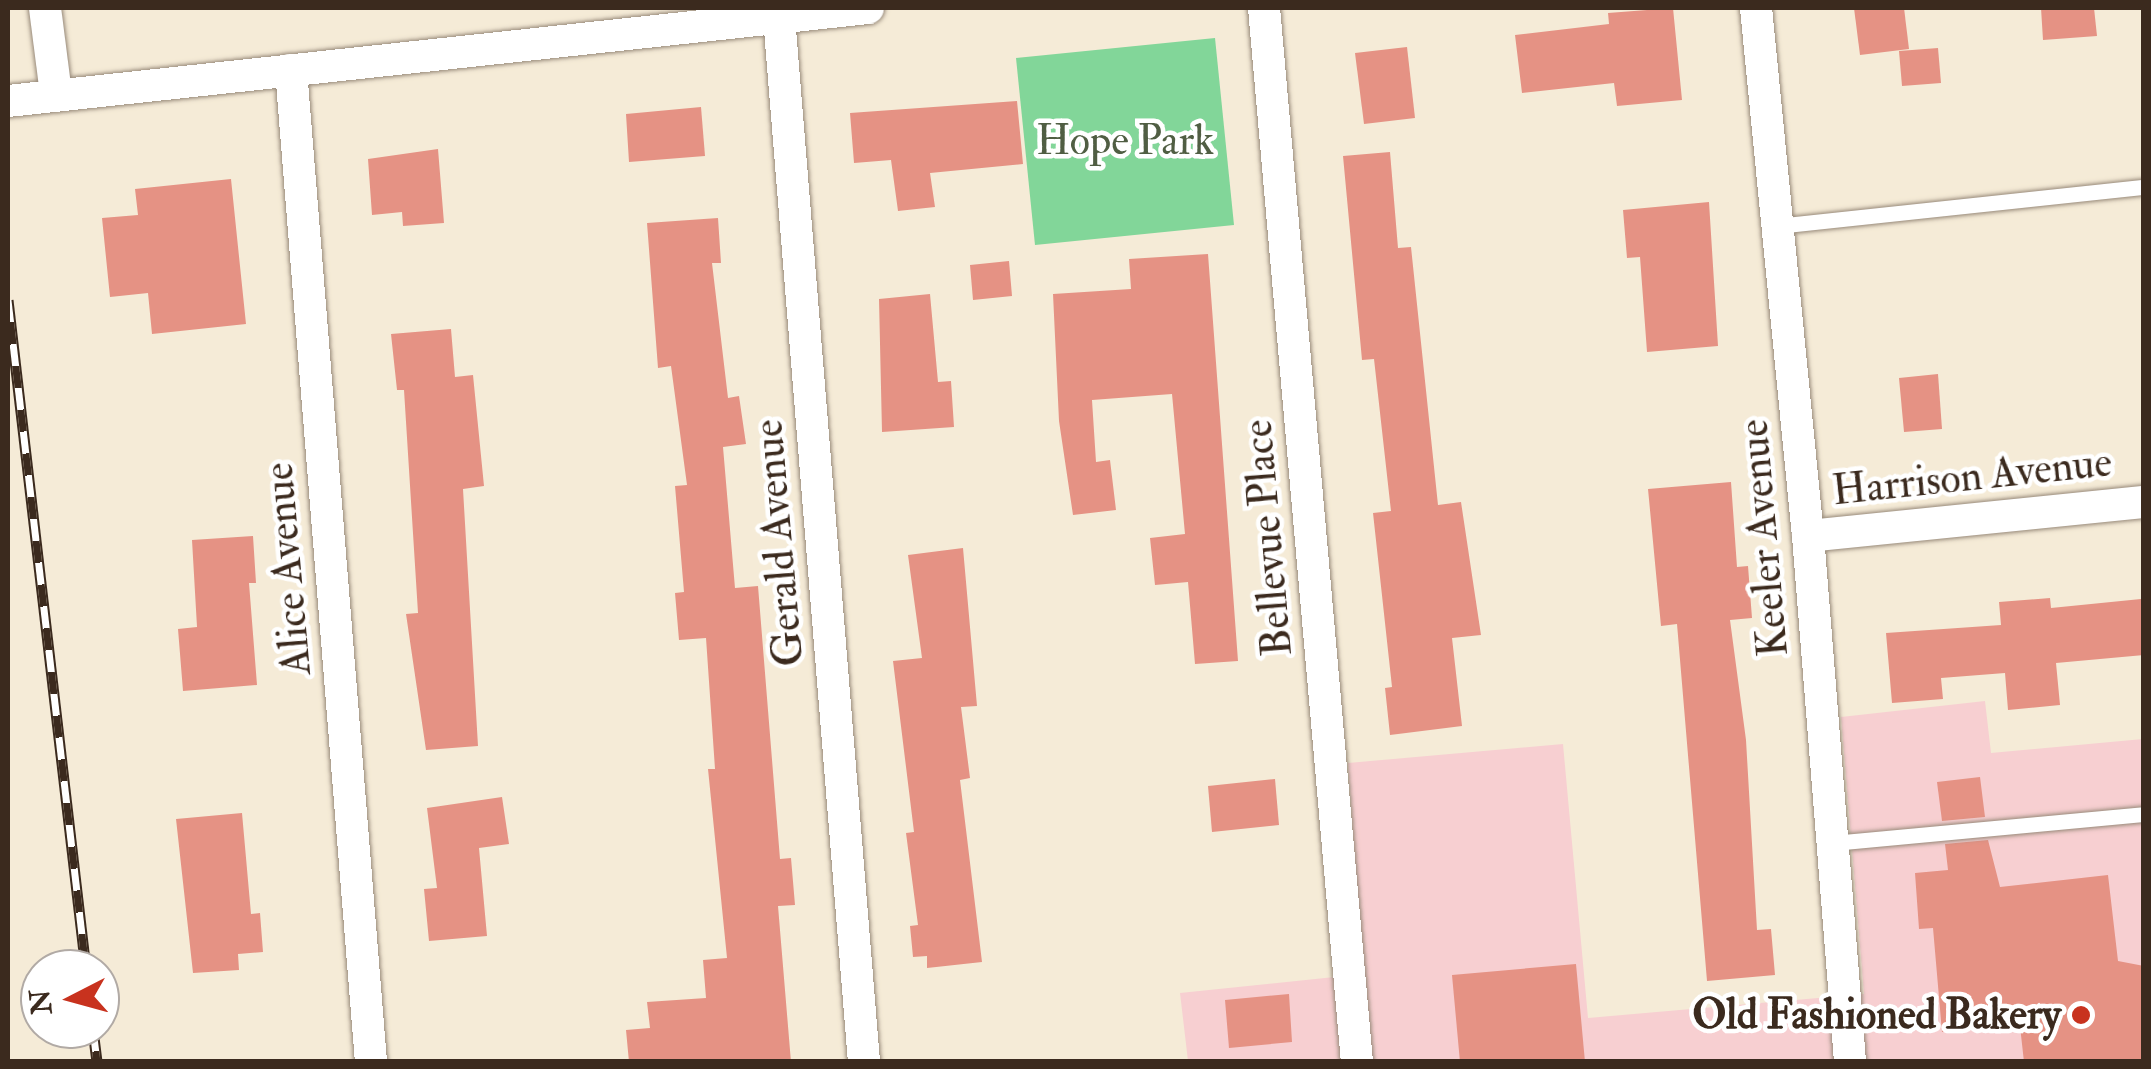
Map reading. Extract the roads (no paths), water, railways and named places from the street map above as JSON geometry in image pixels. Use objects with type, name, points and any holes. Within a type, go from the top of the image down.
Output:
[{"type":"street","points":[[45,8],[56,94]]},
{"type":"street","points":[[8,101],[868,8]]},
{"type":"street","name":"Bellevue Place","points":[[1264,8],[1357,1062]]},
{"type":"street","name":"Keeler Avenue","points":[[1756,8],[1808,536],[1850,1062]]},
{"type":"street","name":"Gerald Avenue","points":[[779,17],[864,1062]]},
{"type":"street","name":"Alice Avenue","points":[[291,70],[371,1062]]},
{"type":"street","name":"Harrison Avenue","points":[[1808,536],[2144,502]]},
{"type":"lane","points":[[1777,226],[2144,187]]},
{"type":"lane","points":[[1832,842],[2144,814]]},
{"type":"railway","points":[[8,300],[84,949]]},
{"type":"railway","points":[[95,1049],[97,1062]]},
{"type":"place","name":"Old Fashioned Bakery","points":[[2081,1015]]},
{"type":"park label","name":"Hope Park","points":[[1125,141]]}]
